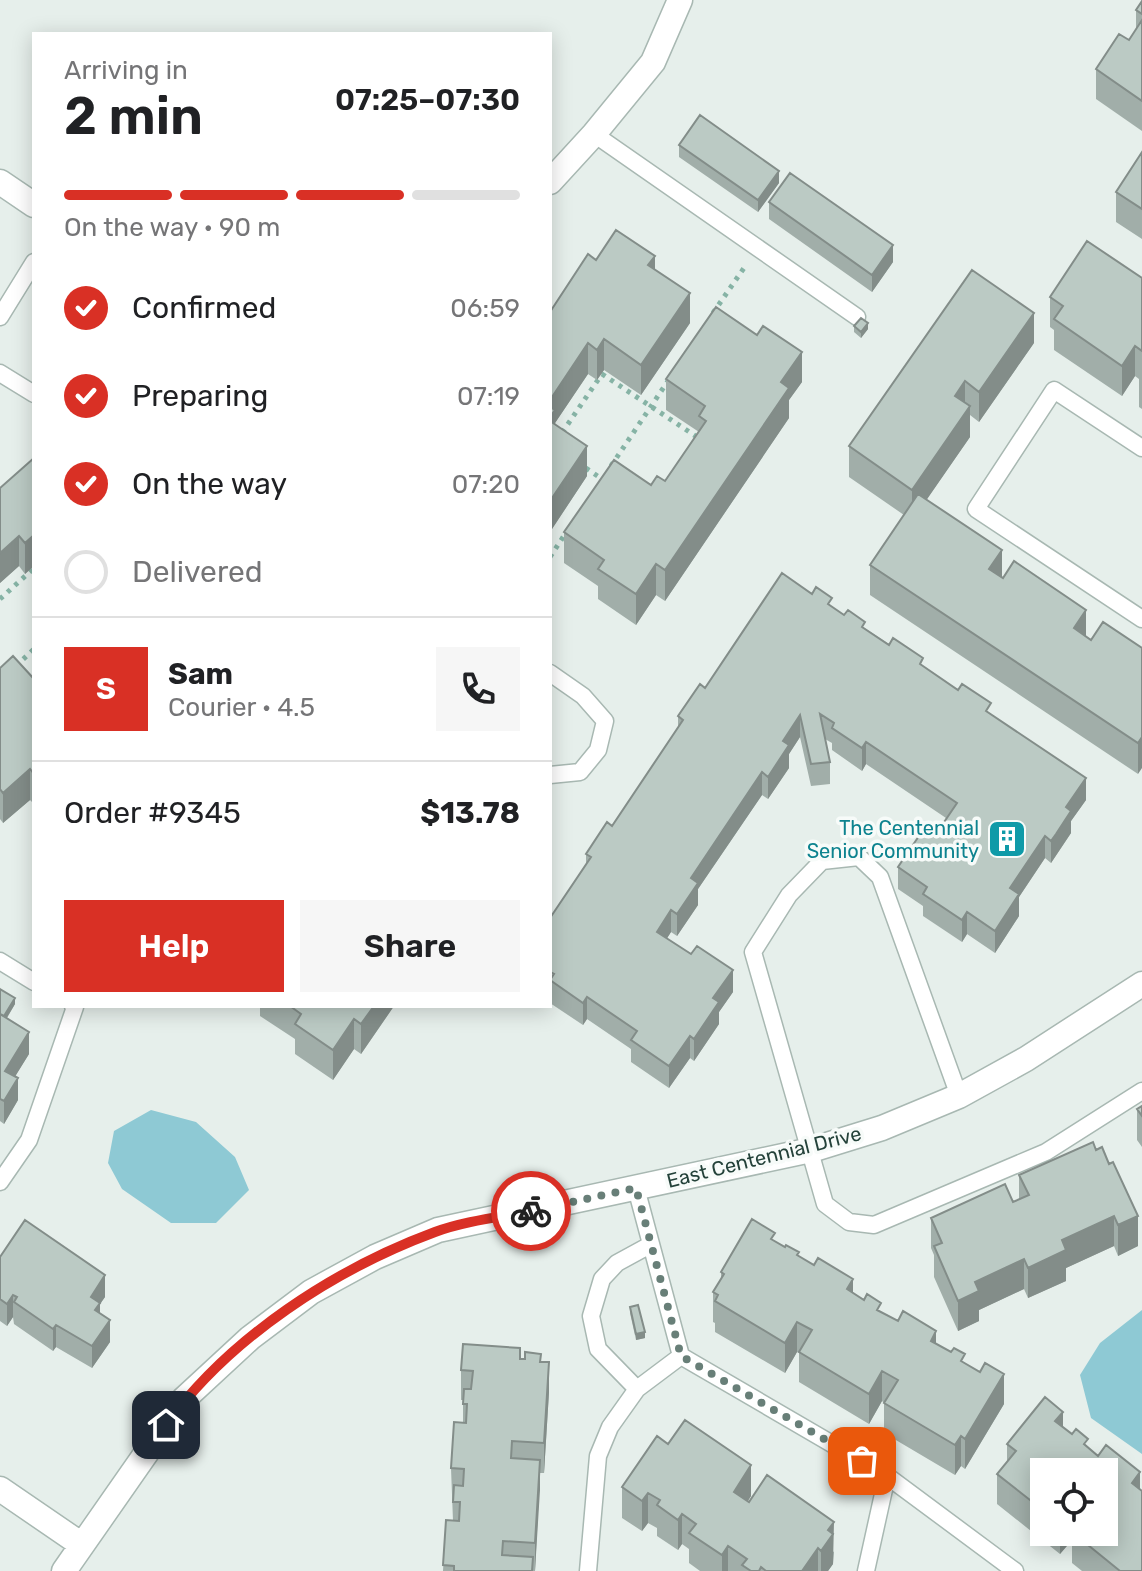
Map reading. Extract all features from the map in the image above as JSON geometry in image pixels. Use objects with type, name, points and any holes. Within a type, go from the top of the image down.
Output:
[{"type":"street","points":[[552,180],[653,62],[680,0]]},
{"type":"street","points":[[0,182],[32,204]]},
{"type":"street","name":"East Centennial Drive","points":[[64,1571],[184,1399],[250,1338],[311,1292],[375,1257],[438,1230],[811,1150],[882,1128],[959,1096],[1026,1059],[1142,984]]},
{"type":"street","points":[[0,1489],[82,1545]]},
{"type":"lane","points":[[594,134],[857,317]]},
{"type":"lane","points":[[0,317],[32,265]]},
{"type":"lane","points":[[0,373],[32,393]]},
{"type":"lane","points":[[1142,448],[1054,390],[976,509],[1142,619]]},
{"type":"lane","points":[[552,674],[583,696],[605,721],[598,750],[580,772],[552,775]]},
{"type":"lane","points":[[959,1096],[880,877],[859,857],[822,861],[789,895],[753,952],[825,1204],[849,1222],[874,1225],[1046,1152],[1142,1091]]},
{"type":"lane","points":[[0,961],[32,981]]},
{"type":"lane","points":[[0,1182],[29,1140],[75,1008]]},
{"type":"lane","points":[[636,1188],[681,1356],[887,1476],[1015,1571]]},
{"type":"lane","points":[[637,1389],[598,1349],[591,1316],[602,1279],[617,1263],[650,1245]]},
{"type":"lane","points":[[588,1571],[598,1456],[610,1427],[637,1389],[681,1356]]},
{"type":"lane","points":[[866,1571],[887,1476]]},
{"type":"path","points":[[713,314],[758,248]]},
{"type":"path","points":[[593,492],[678,367]]},
{"type":"path","points":[[602,374],[700,439],[651,512],[602,479],[553,446],[602,374]]},
{"type":"path","points":[[552,554],[567,531]]},
{"type":"path","points":[[0,599],[32,570]]},
{"type":"path","points":[[7,673],[32,651]]},
{"type":"water","points":[[151,1110],[196,1122],[235,1157],[249,1190],[216,1223],[171,1223],[122,1189],[108,1163],[114,1131]]},
{"type":"water","points":[[1142,1310],[1142,1454],[1091,1418],[1080,1375],[1100,1343]]},
{"type":"building","points":[[1142,20],[1142,101],[1096,69],[1119,34],[1129,40]]},
{"type":"building","points":[[700,115],[779,171],[758,200],[679,145]]},
{"type":"building","points":[[1142,152],[1142,209],[1116,192]]},
{"type":"building","points":[[790,173],[893,245],[872,275],[769,202]]},
{"type":"building","points":[[616,230],[655,256],[648,265],[690,293],[641,365],[604,339],[597,350],[588,343],[552,397],[552,309],[588,254],[596,260]]},
{"type":"building","points":[[1087,241],[1142,278],[1142,351],[1135,346],[1122,366],[1054,319],[1063,306],[1050,297]]},
{"type":"building","points":[[972,270],[1034,313],[979,392],[965,381],[955,396],[970,406],[912,490],[849,446]]},
{"type":"building","points":[[716,307],[757,335],[763,326],[802,352],[781,382],[789,388],[665,570],[656,564],[636,594],[598,569],[604,560],[564,532],[614,460],[651,485],[657,476],[665,481],[706,421],[699,416],[705,406],[666,379]]},
{"type":"building","points":[[861,318],[868,323],[861,332],[854,326]]},
{"type":"building","points":[[552,422],[587,446],[552,498]]},
{"type":"building","points":[[32,460],[32,537],[25,543],[19,536],[0,553],[0,488]]},
{"type":"building","points":[[918,494],[1002,550],[989,569],[1003,578],[1014,561],[1086,610],[1074,628],[1091,640],[1103,622],[1142,648],[1142,737],[1138,743],[870,565]]},
{"type":"building","name":"The Centennial Senior Community","points":[[782,573],[812,594],[816,587],[832,598],[828,604],[844,615],[848,610],[865,622],[862,627],[889,645],[893,638],[923,658],[920,664],[958,690],[962,684],[991,703],[986,711],[1086,778],[1066,807],[1071,811],[1056,834],[1051,841],[1045,836],[1010,888],[1019,894],[995,931],[967,912],[962,920],[923,894],[927,887],[898,867],[923,830],[934,837],[957,803],[866,742],[862,748],[832,728],[834,723],[820,714],[830,762],[811,764],[800,715],[783,741],[789,745],[768,777],[762,772],[691,878],[698,883],[677,914],[671,910],[657,932],[691,954],[697,946],[733,970],[713,998],[719,1002],[694,1039],[690,1036],[669,1066],[631,1040],[637,1031],[587,997],[583,1003],[552,981],[552,915],[591,857],[586,854],[607,822],[612,826],[683,720],[678,716],[700,684],[705,688]]},
{"type":"building","points":[[13,656],[32,677],[32,772],[30,769],[3,793],[0,789],[0,668]]},
{"type":"building","points":[[0,989],[15,998],[4,1016],[0,1014]]},
{"type":"building","points":[[293,1008],[373,1008],[361,1024],[354,1019],[333,1050],[295,1024],[301,1014]]},
{"type":"building","points":[[0,1014],[29,1032],[5,1071],[18,1078],[4,1101],[0,1099]]},
{"type":"building","points":[[1093,1142],[1096,1150],[1102,1147],[1109,1164],[1113,1162],[1138,1216],[1118,1225],[1114,1216],[1062,1240],[1066,1250],[1028,1268],[1024,1259],[975,1282],[979,1291],[958,1301],[934,1246],[942,1243],[931,1218],[1005,1184],[1013,1202],[1029,1195],[1019,1175]]},
{"type":"building","points":[[752,1219],[775,1233],[771,1239],[799,1252],[797,1255],[814,1265],[818,1258],[853,1279],[847,1289],[864,1300],[867,1294],[881,1303],[877,1310],[898,1321],[903,1311],[936,1331],[931,1341],[951,1352],[954,1348],[965,1354],[961,1361],[980,1372],[985,1363],[1004,1374],[965,1439],[961,1436],[955,1445],[884,1403],[898,1380],[882,1371],[869,1394],[799,1352],[812,1330],[797,1322],[785,1343],[715,1301],[718,1295],[713,1292],[724,1274],[721,1272]]},
{"type":"building","points":[[25,1220],[105,1275],[91,1297],[100,1303],[95,1310],[110,1320],[92,1346],[56,1325],[53,1329],[14,1302],[17,1297],[13,1295],[7,1304],[0,1299],[0,1257]]},
{"type":"building","points":[[638,1305],[645,1332],[636,1334],[630,1307]]},
{"type":"building","points":[[463,1344],[520,1348],[520,1359],[525,1359],[525,1352],[541,1354],[540,1362],[549,1362],[544,1443],[512,1441],[511,1458],[540,1460],[535,1543],[503,1541],[502,1555],[533,1557],[532,1571],[454,1571],[454,1566],[443,1565],[446,1520],[459,1521],[460,1502],[453,1502],[454,1485],[463,1486],[464,1469],[451,1468],[454,1422],[466,1423],[464,1389],[471,1389],[473,1371],[461,1370]]},
{"type":"building","points":[[1045,1397],[1063,1412],[1055,1421],[1072,1434],[1076,1429],[1088,1439],[1084,1444],[1098,1456],[1106,1445],[1140,1472],[1132,1483],[1142,1491],[1142,1571],[1120,1571],[1089,1546],[1118,1546],[1118,1458],[1030,1458],[1030,1500],[997,1474],[1016,1451],[1007,1444]]},
{"type":"building","points":[[685,1420],[751,1465],[734,1492],[749,1502],[767,1475],[834,1522],[828,1530],[833,1534],[821,1551],[818,1548],[802,1571],[766,1571],[761,1567],[759,1571],[751,1571],[742,1565],[747,1559],[728,1546],[722,1555],[689,1533],[696,1524],[682,1514],[678,1520],[657,1505],[660,1500],[648,1493],[642,1501],[622,1487],[657,1436],[668,1444]]},
{"type":"way so far","points":[[531,1211],[636,1188],[681,1356],[862,1461]]},
{"type":"place","name":"The Centennial Senior Community","points":[[1007,839]]},
{"type":"route","points":[[166,1425],[184,1399],[250,1338],[311,1292],[375,1257],[438,1230],[531,1211]]}]
